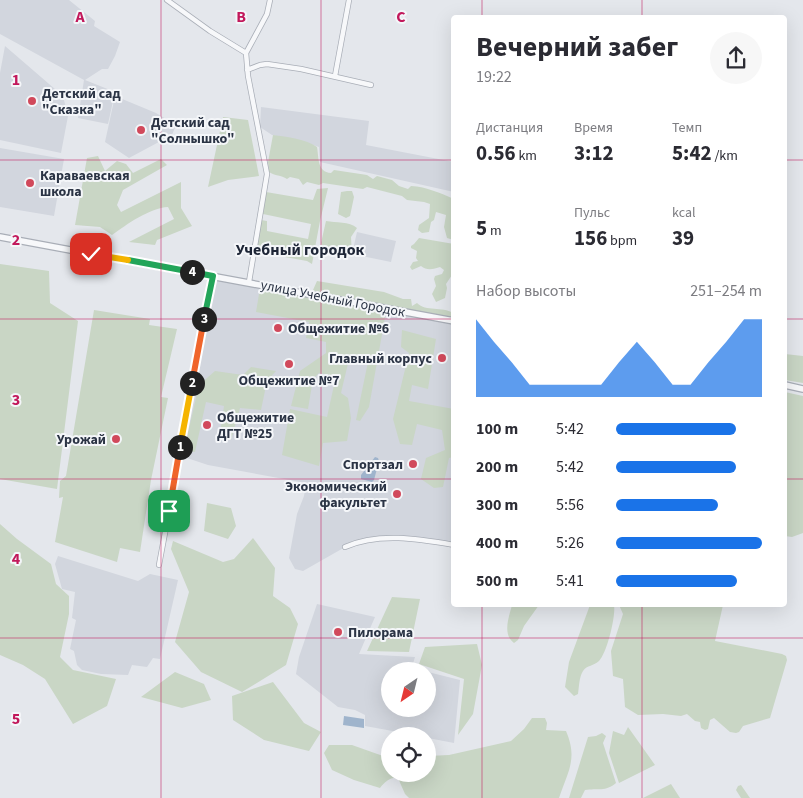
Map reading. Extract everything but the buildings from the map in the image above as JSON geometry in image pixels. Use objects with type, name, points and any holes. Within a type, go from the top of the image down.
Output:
[{"type":"street","points":[[167,0],[210,31],[246,53]]},
{"type":"street","points":[[249,282],[267,174],[247,70],[246,53],[267,14],[270,0]]},
{"type":"street","points":[[335,76],[349,0]]},
{"type":"street","points":[[247,70],[267,64],[335,76],[371,85]]},
{"type":"street","name":"улица Учебный Городок","points":[[0,237],[451,320]]},
{"type":"street","points":[[159,564],[213,276]]},
{"type":"street","points":[[787,385],[803,389]]},
{"type":"street","points":[[345,547],[385,538],[451,545]]},
{"type":"shaded area","points":[[0,0],[69,0],[95,21],[94,26],[120,42],[108,69],[102,69],[85,80],[115,92],[108,124],[78,118],[84,80],[0,34]]},
{"type":"shaded area","name":"Детский сад \"Сказка\"","points":[[5,46],[63,96],[68,116],[61,153],[0,140],[0,73]]},
{"type":"shaded area","name":"Детский сад \"Солнышко\"","points":[[115,96],[156,113],[176,125],[172,135],[129,158],[105,142]]},
{"type":"shaded area","points":[[261,107],[369,121],[366,145],[451,161],[451,191],[320,162],[319,147],[272,135],[260,127]]},
{"type":"shaded area","name":"Караваевская школа","points":[[0,148],[64,159],[54,216],[0,207]]},
{"type":"shaded area","points":[[357,232],[396,241],[391,262],[352,254]]},
{"type":"shaded area","points":[[213,276],[451,320],[451,546],[397,537],[354,542],[303,571],[295,569],[289,558],[297,514],[304,496],[306,483],[208,465],[181,456]]},
{"type":"shaded area","points":[[58,556],[138,581],[150,574],[178,580],[160,659],[153,658],[147,667],[132,665],[128,675],[101,674],[82,670],[77,665],[74,651],[70,649],[76,620],[72,618],[75,592],[62,589],[55,564]]},
{"type":"shaded area","points":[[317,604],[375,617],[359,654],[415,657],[414,662],[381,662],[381,718],[436,718],[436,674],[460,680],[454,743],[436,740],[436,727],[381,727],[381,729],[365,726],[365,715],[355,710],[338,707],[296,674],[299,657]]},
{"type":"green space","points":[[223,117],[248,120],[259,176],[228,180],[208,187]]},
{"type":"green space","points":[[273,135],[302,140],[317,147],[321,167],[326,172],[331,173],[334,170],[367,175],[373,179],[377,176],[392,180],[399,186],[408,189],[411,186],[423,188],[451,198],[451,239],[447,238],[444,227],[446,215],[436,212],[429,232],[422,233],[418,230],[419,225],[429,218],[430,204],[407,200],[402,196],[367,187],[363,189],[307,182],[303,185],[299,179],[290,177],[287,179],[269,172],[268,162]]},
{"type":"green space","points":[[98,156],[105,171],[117,161],[126,164],[133,173],[161,159],[167,165],[123,190],[117,205],[121,212],[181,182],[181,208],[192,226],[157,240],[155,245],[129,242],[174,219],[168,207],[146,213],[112,235],[100,227],[75,225],[87,158]]},
{"type":"green space","points":[[328,188],[312,264],[307,261],[257,252],[261,220],[267,221],[267,231],[308,239],[311,224],[263,214],[266,192],[313,200],[317,189]]},
{"type":"green space","points":[[352,191],[354,197],[350,216],[346,218],[338,214],[341,192]]},
{"type":"green space","points":[[326,221],[346,223],[357,228],[351,237],[352,255],[323,249],[321,243]]},
{"type":"green space","points":[[419,238],[451,243],[451,276],[446,284],[445,298],[436,302],[432,294],[436,286],[435,276],[442,274],[444,270],[440,267],[428,269],[421,266],[412,270],[410,267],[413,262],[418,261],[416,258],[417,251],[411,248]]},
{"type":"green space","points":[[0,264],[49,271],[50,303],[78,321],[57,489],[0,479]]},
{"type":"green space","points":[[317,281],[384,292],[403,299],[411,299],[412,306],[417,303],[425,307],[449,311],[451,312],[451,318],[314,291]]},
{"type":"green space","points":[[260,288],[386,312],[369,407],[360,421],[356,420],[369,357],[350,355],[341,393],[348,398],[351,418],[347,441],[323,443],[319,466],[282,455],[290,409],[327,417],[336,376],[319,373],[313,379],[308,409],[291,406],[300,371],[326,353],[326,342],[306,338],[309,322],[256,312]]},
{"type":"green space","name":"Урожай","points":[[94,310],[150,319],[149,325],[177,329],[161,397],[168,398],[151,480],[140,552],[120,548],[117,562],[55,542],[63,497],[59,498],[60,481],[66,476]]},
{"type":"green space","points":[[402,330],[436,339],[428,389],[412,385],[409,401],[451,408],[451,458],[449,458],[443,487],[434,488],[421,479],[426,458],[445,450],[442,430],[417,424],[412,445],[400,444],[393,419],[409,353],[401,347]]},
{"type":"green space","points":[[787,354],[803,356],[803,383],[787,380]]},
{"type":"green space","points":[[251,367],[276,371],[267,381],[261,410],[240,408],[231,440],[219,440],[224,406],[206,402],[195,452],[184,450],[199,385],[215,371],[243,375]]},
{"type":"green space","points":[[787,392],[803,396],[803,533],[792,537],[787,536]]},
{"type":"green space","points":[[207,503],[231,508],[236,526],[228,539],[204,531]]},
{"type":"green space","points":[[0,524],[51,564],[56,584],[69,596],[69,614],[60,657],[73,670],[116,679],[107,706],[73,724],[45,679],[23,665],[0,655]]},
{"type":"green space","points":[[253,538],[275,568],[273,596],[290,608],[298,624],[286,665],[242,692],[201,672],[175,642],[189,592],[171,549],[173,541],[223,562],[234,559]]},
{"type":"green space","points":[[392,597],[420,599],[409,652],[367,651]]},
{"type":"green space","points":[[511,607],[538,607],[524,626],[518,640],[514,643],[508,635],[508,620]]},
{"type":"green space","points":[[589,607],[614,607],[608,643],[602,657],[597,663],[583,671],[578,694],[574,696],[565,687],[569,662]]},
{"type":"green space","points":[[620,607],[723,607],[715,641],[786,656],[787,660],[770,718],[743,726],[736,733],[730,732],[714,718],[710,720],[708,729],[705,730],[701,728],[700,722],[695,721],[687,714],[681,716],[663,714],[638,715],[625,707],[623,679],[613,676],[611,651],[623,614]]},
{"type":"green space","points":[[477,644],[482,665],[473,714],[458,735],[464,679],[436,670],[436,662],[420,662],[425,647]]},
{"type":"green space","points":[[175,672],[204,684],[211,700],[182,708],[141,697]]},
{"type":"green space","points":[[273,682],[304,723],[321,732],[309,751],[264,740],[233,720],[232,696]]},
{"type":"green space","points":[[532,718],[545,718],[547,723],[546,730],[566,731],[570,741],[571,757],[559,798],[409,798],[405,794],[400,782],[436,782],[436,756],[449,755],[511,741],[524,729]]},
{"type":"green space","points":[[628,727],[655,765],[619,783],[609,753],[613,731],[624,735]]},
{"type":"green space","points":[[602,733],[606,736],[603,743],[616,783],[605,789],[585,790],[581,798],[569,798],[588,737]]},
{"type":"green space","points":[[329,745],[352,745],[381,755],[381,782],[386,782],[380,788],[354,780],[332,770],[324,753]]},
{"type":"green space","points":[[671,784],[680,798],[643,798]]},
{"type":"green space","points":[[741,785],[750,798],[741,798],[736,790]]},
{"type":"water","points":[[375,457],[379,461],[374,480],[372,482],[361,479],[361,475]]},
{"type":"water","points":[[344,716],[364,719],[364,728],[343,725]]},
{"type":"place","name":"Детский сад \"Сказка\"","points":[[32,101]]},
{"type":"place","name":"Детский сад \"Солнышко\"","points":[[141,130]]},
{"type":"place","name":"Караваевская школа","points":[[30,183]]},
{"type":"place","name":"Общежитие №6","points":[[278,328]]},
{"type":"place","name":"Главный корпус","points":[[442,358]]},
{"type":"place","name":"Общежитие №7","points":[[289,364]]},
{"type":"place","name":"Общежитие ДГТ №25","points":[[207,425]]},
{"type":"place","name":"Урожай","points":[[116,439]]},
{"type":"place","name":"Спортзал","points":[[413,464]]},
{"type":"place","name":"Экономический факультет","points":[[397,494]]},
{"type":"place","name":"Пилорама","points":[[338,632]]},
{"type":"district","name":"Учебный городок","points":[[300,249]]},
{"type":"route","points":[[91,254],[213,276],[169,511]]}]
